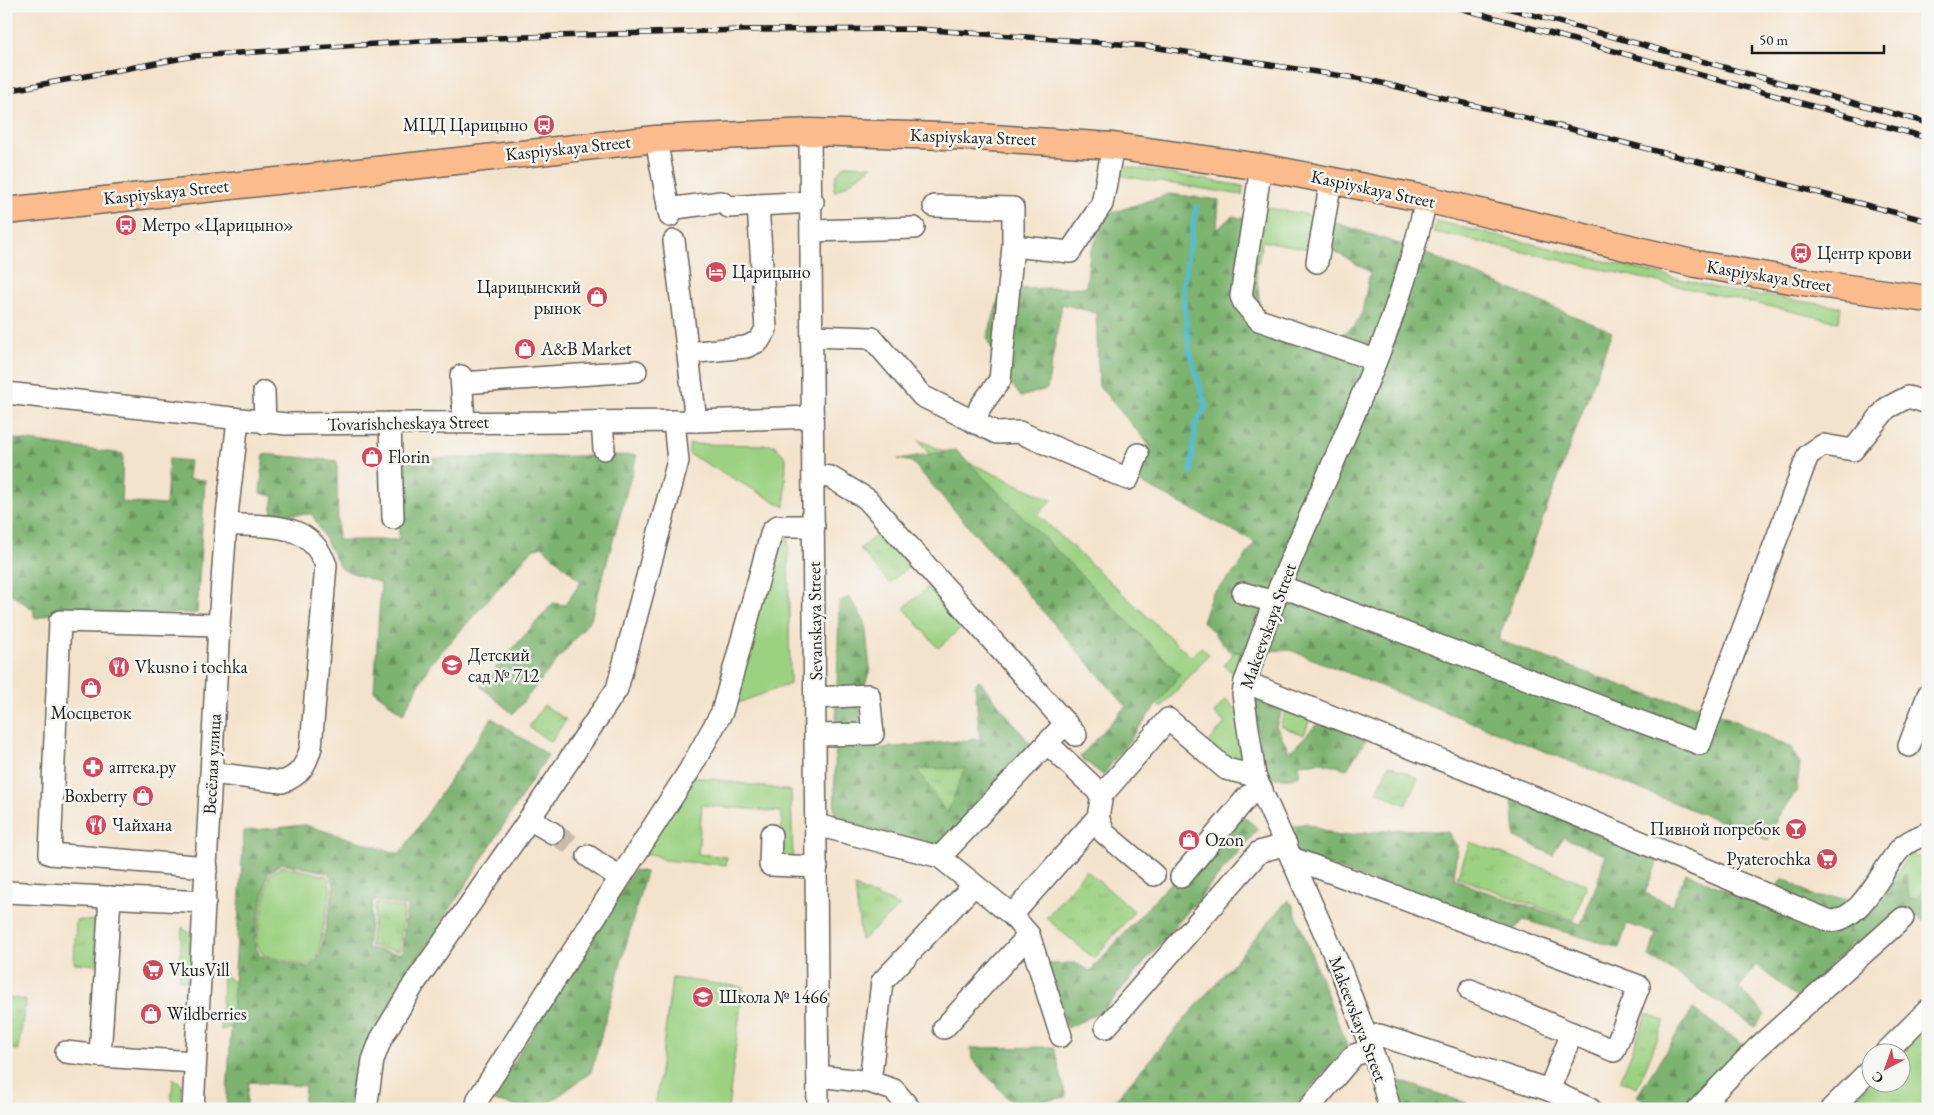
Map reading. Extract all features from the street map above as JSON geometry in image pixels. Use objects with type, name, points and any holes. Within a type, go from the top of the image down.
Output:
[{"type":"main road","name":"Kaspiyskaya Street","points":[[6,210],[656,138],[810,132],[995,138],[1113,146],[1261,167],[1426,199],[1696,264],[1796,281],[1928,299]]},
{"type":"street","name":"Sevanskaya Street","points":[[810,132],[813,202],[813,623],[816,698],[818,1109]]},
{"type":"street","points":[[656,138],[669,213],[720,202],[729,206],[813,202]]},
{"type":"street","points":[[1013,246],[1070,252],[1102,204],[1113,146]]},
{"type":"street","points":[[1261,167],[1242,296],[1244,302],[1259,320],[1375,360]]},
{"type":"street","points":[[1317,262],[1331,180]]},
{"type":"street","name":"Makeevskaya Street","points":[[1390,1109],[1369,1044],[1340,968],[1259,783],[1239,690],[1277,594],[1345,453],[1370,390],[1375,360],[1416,246],[1426,199]]},
{"type":"street","points":[[688,353],[746,347],[758,341],[766,329],[758,205]]},
{"type":"street","points":[[934,206],[1012,208],[1013,246],[1000,380],[980,407],[975,423]]},
{"type":"street","points":[[812,232],[914,228]]},
{"type":"street","points":[[674,241],[696,421]]},
{"type":"street","points":[[812,336],[872,338],[922,396],[996,433],[1019,432],[1128,479],[1138,454]]},
{"type":"street","points":[[464,421],[461,380],[636,371]]},
{"type":"street","points":[[264,392],[265,423]]},
{"type":"street","name":"Tovarishcheskaya Street","points":[[6,393],[265,423],[696,421],[812,417]]},
{"type":"street","points":[[1243,593],[1277,594],[1700,744],[1808,455],[1823,445],[1852,450],[1887,408],[1908,397],[1928,403]]},
{"type":"street","name":"Весёлая улица","points":[[193,1109],[219,625],[226,524],[238,420]]},
{"type":"street","points":[[602,421],[604,449]]},
{"type":"street","points":[[366,1109],[373,1060],[381,1039],[414,984],[617,689],[678,461],[674,421]]},
{"type":"street","points":[[390,423],[393,518]]},
{"type":"street","points":[[813,475],[830,477],[867,499],[1071,729],[1047,743],[940,857]]},
{"type":"street","points":[[212,773],[282,782],[292,779],[300,772],[306,762],[311,747],[326,565],[311,539],[294,530],[226,524]]},
{"type":"street","points":[[476,1109],[478,1099],[619,877],[689,771],[722,712],[772,531],[778,526],[814,526]]},
{"type":"street","points":[[207,867],[50,854],[60,621],[219,625]]},
{"type":"street","points":[[1239,690],[1502,784],[1830,921],[1837,921],[1859,905],[1901,848],[1912,840],[1928,833]]},
{"type":"street","points":[[816,698],[869,695],[873,734],[816,735]]},
{"type":"street","points":[[1909,746],[1928,695]]},
{"type":"street","points":[[1154,875],[1104,833],[1098,817],[1102,795],[1168,719],[1226,769],[1259,783],[1181,877]]},
{"type":"street","points":[[1047,743],[1102,795]]},
{"type":"street","points":[[1012,915],[1098,817]]},
{"type":"street","points":[[529,819],[553,833]]},
{"type":"street","points":[[817,825],[940,857],[1012,915],[1029,934],[1036,974],[1061,1036]]},
{"type":"street","points":[[771,835],[770,866],[817,867]]},
{"type":"street","points":[[1106,1027],[1259,852],[1289,851],[1639,986],[1614,1051],[1470,990]]},
{"type":"street","points":[[588,856],[619,877]]},
{"type":"street","points":[[870,1082],[882,982],[974,885]]},
{"type":"street","points":[[6,892],[204,902]]},
{"type":"street","points":[[100,1056],[110,897]]},
{"type":"street","points":[[1706,1106],[1758,1048],[1903,918]]},
{"type":"street","points":[[944,1028],[1029,934]]},
{"type":"street","points":[[1896,1042],[1928,1010]]},
{"type":"street","points":[[1549,1090],[1572,1032]]},
{"type":"street","points":[[1308,1109],[1354,1055],[1379,1035],[1549,1090],[1590,1109]]},
{"type":"street","points":[[66,1052],[195,1062]]},
{"type":"street","points":[[818,1076],[870,1082],[894,1090],[910,1109]]},
{"type":"street","points":[[1831,1109],[1862,1078]]},
{"type":"green space","points":[[845,165],[872,166],[834,192],[836,177]]},
{"type":"green space","points":[[1118,165],[1243,186],[1242,195],[1116,175]]},
{"type":"green space","points":[[1169,194],[1219,200],[1217,230],[1232,216],[1250,220],[1261,315],[1337,337],[1354,327],[1362,313],[1370,272],[1326,246],[1331,221],[1417,250],[1612,332],[1498,640],[1656,698],[1686,702],[1714,711],[1791,748],[1800,765],[1796,792],[1777,818],[1768,840],[1290,650],[1234,652],[1202,621],[1212,594],[1238,568],[1255,542],[1134,479],[1150,446],[1099,386],[1096,313],[1062,304],[1047,389],[1021,397],[1000,368],[987,338],[999,298],[1019,289],[1086,287],[1090,253],[1108,214]]},
{"type":"green space","points":[[1258,206],[1316,216],[1310,249],[1262,241],[1258,263],[1249,262]]},
{"type":"green space","points":[[1436,221],[1730,291],[1841,307],[1839,322],[1434,232]]},
{"type":"green space","points":[[15,439],[123,454],[121,502],[166,505],[169,459],[190,461],[188,479],[205,480],[197,613],[48,614],[35,619],[33,609],[10,594],[6,587],[6,442]]},
{"type":"green space","points":[[919,440],[1052,500],[1038,515],[1191,657],[1201,647],[1209,654],[1161,708],[1120,660],[946,478]]},
{"type":"green space","points":[[689,444],[774,445],[786,457],[785,507],[689,454]]},
{"type":"green space","points":[[956,450],[1180,674],[1103,775],[1080,757],[1126,706],[912,462],[898,459]]},
{"type":"green space","points":[[264,454],[337,461],[338,540],[399,540],[397,459],[637,455],[591,619],[513,714],[480,686],[553,603],[565,605],[581,582],[542,546],[533,549],[429,666],[403,714],[374,691],[381,583],[341,569],[312,514],[271,514],[274,496],[260,493]]},
{"type":"green space","points":[[881,531],[910,566],[889,583],[860,549]]},
{"type":"green space","points":[[773,535],[788,538],[790,684],[727,707]]},
{"type":"green space","points":[[928,587],[962,627],[938,648],[904,608]]},
{"type":"green space","points":[[849,597],[865,622],[870,669],[859,704],[863,750],[980,739],[975,685],[979,680],[1031,745],[937,848],[834,819],[839,602]]},
{"type":"green space","points":[[1240,611],[1261,617],[1239,679],[1224,665],[1233,654],[1214,635]]},
{"type":"green space","points":[[1251,690],[1285,702],[1276,726],[1290,752],[1320,721],[1366,740],[1347,769],[1321,762],[1299,764],[1299,775],[1292,778],[1265,778]]},
{"type":"green space","points":[[1226,699],[1239,713],[1248,766],[1232,766],[1206,745],[1225,723],[1214,713]]},
{"type":"green space","points":[[544,705],[566,720],[551,742],[529,727]]},
{"type":"green space","points":[[1286,710],[1310,719],[1304,735],[1280,726]]},
{"type":"green space","points":[[492,718],[548,755],[368,1039],[358,1109],[303,1109],[305,1086],[249,1082],[246,1109],[226,1109],[244,831],[305,825],[400,854]],"holes":[[[282,863],[329,873],[334,886],[320,956],[307,968],[260,956],[254,942],[268,873]],[[373,900],[407,906],[401,954],[367,948]]]},
{"type":"green space","points":[[1389,765],[1418,778],[1406,805],[1377,792]]},
{"type":"green space","points":[[965,768],[947,814],[917,769]]},
{"type":"green space","points":[[692,776],[791,791],[793,859],[783,859],[781,812],[702,805],[698,854],[727,857],[726,865],[664,860],[654,855],[641,855]]},
{"type":"green space","points":[[1512,797],[1658,860],[1645,893],[1672,905],[1686,873],[1762,905],[1783,878],[1816,897],[1846,898],[1858,913],[1906,874],[1909,898],[1916,899],[1928,887],[1928,923],[1907,912],[1863,951],[1853,943],[1817,978],[1822,985],[1803,1002],[1756,965],[1739,988],[1765,1014],[1755,1027],[1649,957],[1656,933],[1627,924],[1619,948],[1524,920],[1510,933],[1296,853],[1289,827],[1306,823],[1339,836],[1399,829],[1448,832],[1457,846],[1454,878],[1478,889],[1581,924],[1598,881],[1605,855],[1563,837],[1553,855],[1515,837]]},
{"type":"green space","points":[[1240,813],[1258,829],[1103,1011],[1067,1028],[1048,964],[1075,963],[1090,971],[1167,886],[1191,872]]},
{"type":"green space","points":[[1470,842],[1587,884],[1574,920],[1457,877]]},
{"type":"green space","points":[[1909,854],[1928,858],[1928,907],[1882,899]]},
{"type":"green space","points":[[283,866],[327,876],[331,888],[318,955],[307,966],[263,955],[256,942],[270,874]]},
{"type":"green space","points":[[634,870],[646,872],[591,1072],[541,1109],[527,1109],[490,1100]]},
{"type":"green space","points":[[1086,870],[1134,911],[1094,959],[1046,918]]},
{"type":"green space","points":[[855,887],[900,906],[861,941]]},
{"type":"green space","points":[[1288,900],[1292,904],[1347,1046],[1293,1109],[1235,1109],[1230,1105],[1227,1109],[1107,1109]]},
{"type":"green space","points":[[376,903],[404,908],[399,951],[370,946]]},
{"type":"green space","points":[[76,920],[102,921],[100,965],[74,963]]},
{"type":"green space","points":[[182,927],[193,936],[192,981],[179,980]]},
{"type":"green space","points":[[223,974],[276,1015],[221,1030]]},
{"type":"green space","points":[[672,978],[743,987],[728,1109],[655,1109]]},
{"type":"green space","points":[[6,997],[26,1000],[18,1050],[6,1048]]},
{"type":"green space","points":[[1693,1009],[1749,1049],[1691,1109],[1657,1109],[1637,1096]]},
{"type":"green space","points":[[1647,1014],[1665,1021],[1637,1088],[1620,1081]]},
{"type":"green space","points":[[1928,1018],[1928,1098],[1922,1109],[1841,1109],[1862,1091],[1912,1092],[1912,1042],[1905,1042]]},
{"type":"green space","points":[[1054,1047],[1066,1097],[1015,1106],[972,1059],[971,1048]]},
{"type":"green space","points":[[173,1078],[182,1084],[181,1109],[171,1109]]},
{"type":"green space","points":[[1397,1080],[1484,1109],[1399,1109]]},
{"type":"waterway","points":[[1191,473],[1195,426],[1206,407],[1189,349],[1183,287],[1196,207]]},
{"type":"tunnel","points":[[553,833],[588,856]]},
{"type":"railway","points":[[1452,6],[1928,138]]},
{"type":"railway","points":[[1500,6],[1928,123]]},
{"type":"railway","points":[[6,91],[194,56],[435,40],[741,30],[918,29],[1146,46],[1369,80],[1555,125],[1928,221]]},
{"type":"place","name":"МЦД Царицыно","points":[[544,125]]},
{"type":"place","name":"Метро «Царицыно»","points":[[126,225]]},
{"type":"place","name":"Центр крови","points":[[1801,253]]},
{"type":"place","name":"Царицыно","points":[[716,272]]},
{"type":"place","name":"Царицынский рынок","points":[[597,297]]},
{"type":"place","name":"A&B Market","points":[[525,349]]},
{"type":"place","name":"Florin","points":[[372,457]]},
{"type":"place","name":"Детский сад № 712","points":[[452,665]]},
{"type":"place","name":"Vkusno i tochka","points":[[119,667]]},
{"type":"place","name":"Мосцветок","points":[[91,688]]},
{"type":"place","name":"аптека.ру","points":[[93,767]]},
{"type":"place","name":"Boxberry","points":[[143,796]]},
{"type":"place","name":"Чайхана","points":[[96,825]]},
{"type":"place","name":"Пивной погребок","points":[[1796,829]]},
{"type":"place","name":"Ozon","points":[[1189,840]]},
{"type":"place","name":"Pyaterochka","points":[[1827,859]]},
{"type":"place","name":"VkusVill","points":[[153,970]]},
{"type":"place","name":"Школа № 1466","points":[[703,997]]},
{"type":"place","name":"Wildberries","points":[[151,1014]]}]
